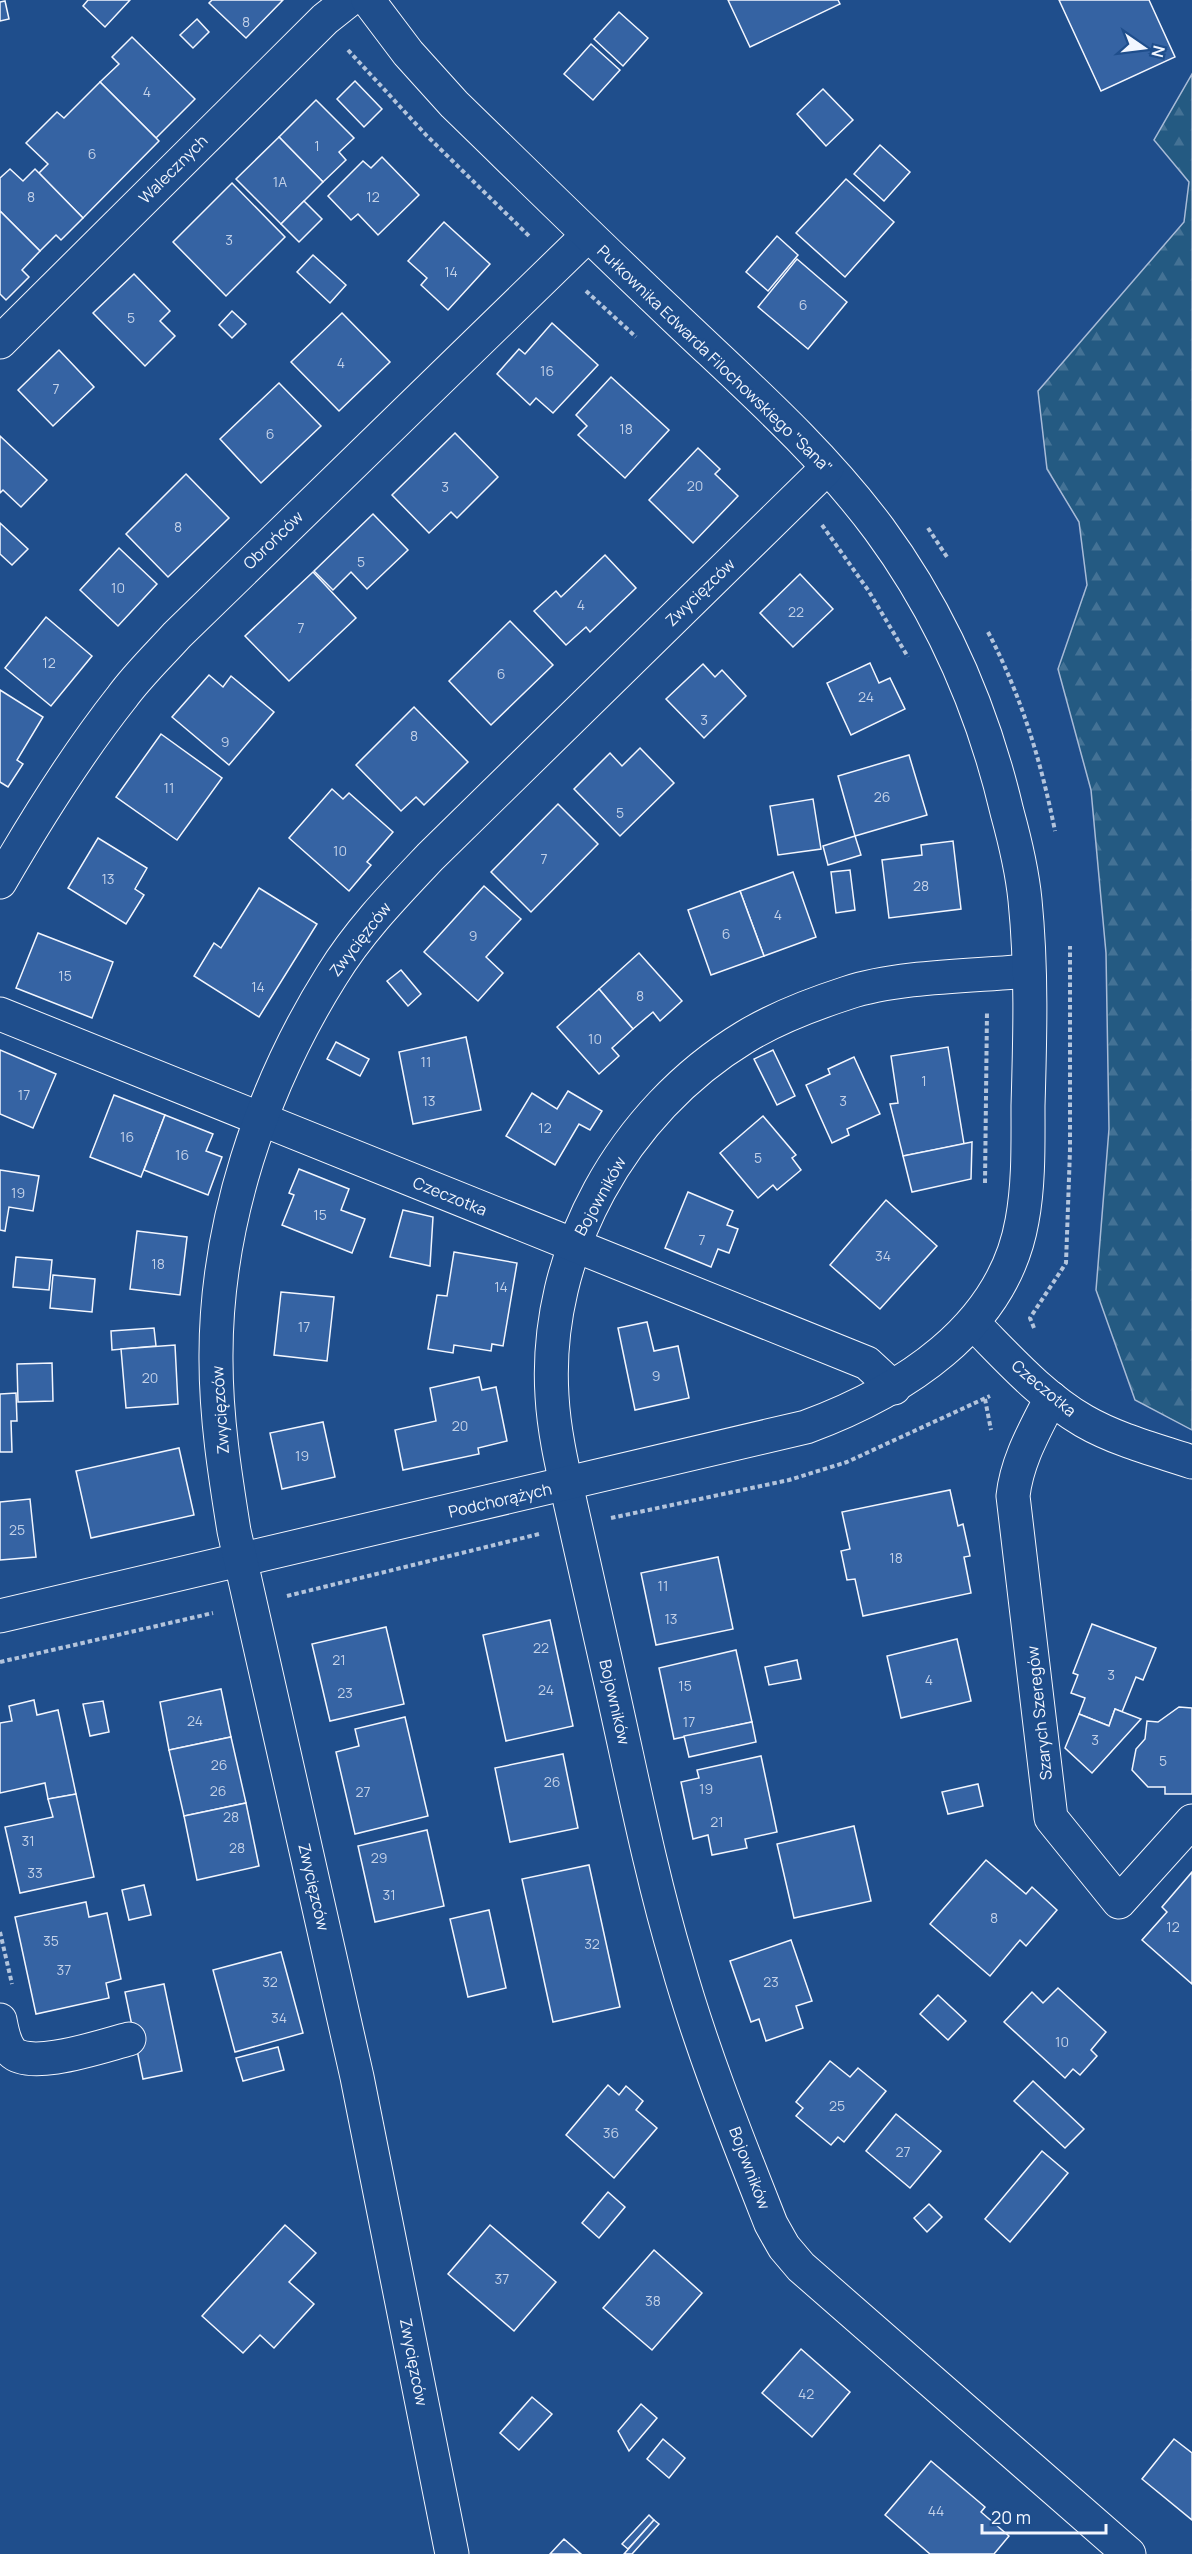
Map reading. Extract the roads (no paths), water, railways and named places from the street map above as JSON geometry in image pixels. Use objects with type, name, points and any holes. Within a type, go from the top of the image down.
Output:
[{"type":"street","name":"Pułkownika Edwarda Filochowskiego \"Sana\"","points":[[368,0],[408,53],[454,104],[765,403],[827,468],[879,530],[905,568],[956,660],[973,699],[996,767],[1019,863],[1025,900],[1031,1010],[1027,1168],[1023,1219],[1007,1268],[973,1323]]},
{"type":"street","name":"Walecznych","points":[[0,342],[337,9]]},
{"type":"street","name":"Obrońców","points":[[0,882],[73,764],[130,686],[236,575],[588,235]]},
{"type":"street","name":"Zwycięzców","points":[[452,2554],[357,2077],[250,1604],[224,1467],[217,1400],[217,1322],[231,1219],[261,1120],[299,1034],[332,974],[379,912],[430,856],[827,468]]},
{"type":"street","name":"Bojowników","points":[[1028,971],[879,985],[851,992],[783,1017],[745,1037],[692,1075],[660,1106],[633,1137],[586,1216],[573,1246],[563,1275],[555,1315],[552,1399],[575,1526],[677,1962],[709,2059],[775,2231],[784,2247],[801,2267],[1129,2554]]},
{"type":"street","name":"Czeczotka","points":[[0,1014],[867,1363],[894,1388]]},
{"type":"street","name":"Czeczotka","points":[[973,1323],[1051,1398],[1084,1421],[1115,1435],[1192,1462]]},
{"type":"street","name":"Podchorążych","points":[[0,1616],[242,1562],[806,1427],[845,1412],[894,1388],[942,1352],[973,1323]]},
{"type":"street","name":"Szarych Szeregów","points":[[1051,1398],[1023,1454],[1016,1475],[1013,1496],[1051,1818],[1119,1902],[1192,1821]]},
{"type":"street","points":[[0,2020],[5,2042],[12,2053],[24,2058],[39,2060],[129,2039]]}]
